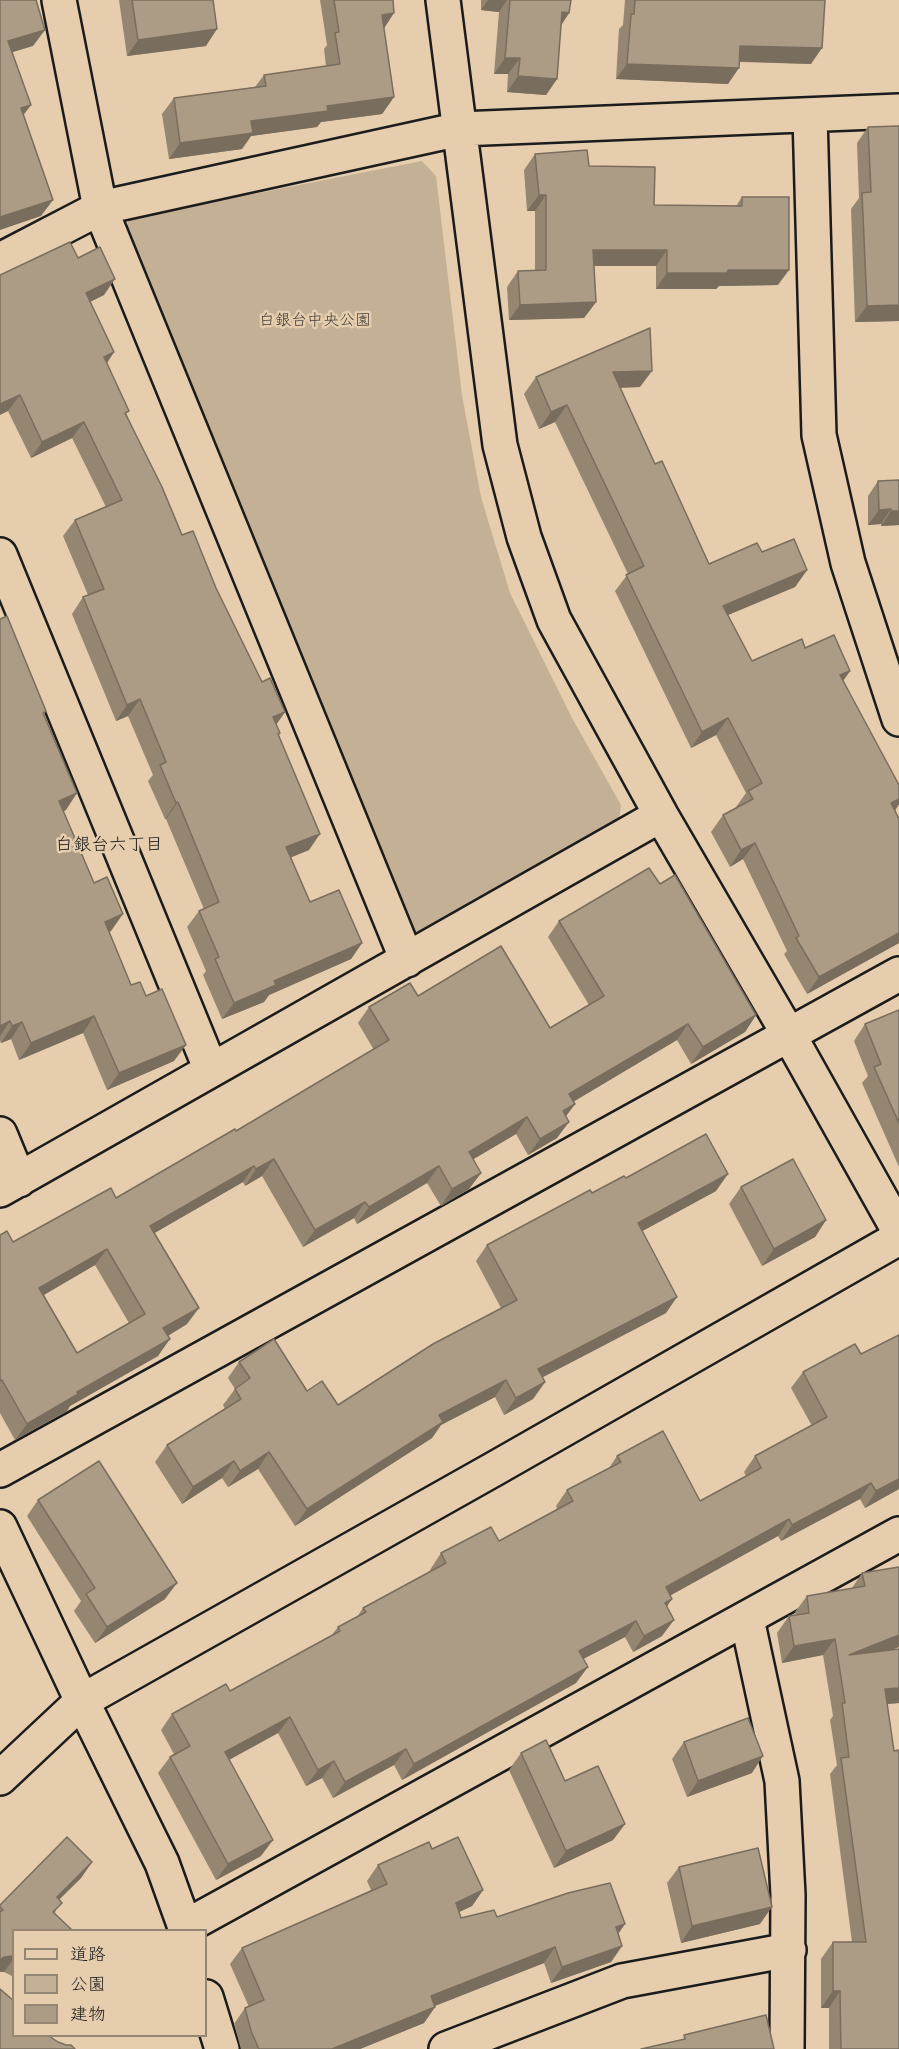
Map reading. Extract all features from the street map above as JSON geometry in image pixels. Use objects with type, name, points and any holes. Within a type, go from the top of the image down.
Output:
[{"type":"street","points":[[59,0],[100,208],[407,960]]},
{"type":"street","points":[[443,0],[500,445],[524,537],[554,620],[661,815],[789,1035],[899,1231]]},
{"type":"street","points":[[0,260],[100,208],[460,129],[899,111]]},
{"type":"street","points":[[810,116],[819,435],[848,563],[899,719]]},
{"type":"street","points":[[0,555],[211,1070]]},
{"type":"street","points":[[0,1134],[9,1185],[661,815]]},
{"type":"street","points":[[0,1470],[899,974]]},
{"type":"street","points":[[0,1778],[82,1701],[899,1238]]},
{"type":"street","points":[[0,1527],[162,1863],[186,1929],[899,1534]]},
{"type":"street","points":[[747,1619],[782,1781],[788,1895],[788,2049]]},
{"type":"street","points":[[446,2049],[622,1981],[789,1950]]},
{"type":"street","points":[[207,2000],[222,2049]]},
{"type":"green space","name":"白銀台中央公園","points":[[422,161],[436,176],[462,395],[481,497],[510,593],[572,718],[621,805],[619,820],[420,933],[410,930],[126,226],[130,218]]},
{"type":"building","points":[[0,0],[36,0],[45,30],[8,41],[31,105],[21,108],[53,200],[0,217]]},
{"type":"building","points":[[132,0],[213,0],[217,29],[138,40]]},
{"type":"building","points":[[334,0],[393,0],[394,13],[382,15],[394,97],[327,106],[328,111],[251,121],[253,133],[180,143],[174,98],[266,86],[264,75],[340,64],[335,33],[339,32]]},
{"type":"building","points":[[510,0],[571,0],[569,13],[562,12],[557,79],[518,76],[520,58],[505,58]]},
{"type":"building","points":[[635,0],[825,0],[822,48],[740,46],[739,68],[627,64],[631,14],[634,14]]},
{"type":"building","points":[[899,126],[899,305],[867,306],[862,193],[871,192],[868,127]]},
{"type":"building","points":[[587,150],[589,166],[655,167],[654,205],[742,206],[742,197],[789,197],[789,270],[667,273],[667,250],[593,250],[596,302],[520,305],[518,271],[546,270],[546,195],[539,195],[535,154]]},
{"type":"building","points":[[70,242],[78,258],[100,247],[115,279],[86,293],[114,352],[104,357],[129,411],[125,413],[162,487],[182,535],[193,531],[216,588],[262,682],[270,678],[285,712],[273,717],[320,834],[286,847],[310,902],[339,890],[362,943],[274,981],[276,985],[234,1003],[215,959],[219,957],[199,911],[219,902],[178,802],[176,803],[160,765],[166,762],[140,699],[127,705],[83,597],[104,589],[75,520],[122,500],[84,422],[42,442],[20,395],[0,404],[0,275]]},
{"type":"building","points":[[650,328],[652,371],[613,372],[655,464],[662,461],[709,564],[757,543],[762,552],[794,539],[807,570],[723,606],[752,661],[802,639],[805,648],[834,635],[850,671],[840,675],[899,785],[899,799],[891,803],[899,819],[899,933],[819,977],[796,938],[799,936],[755,843],[741,850],[723,815],[753,799],[748,791],[762,783],[728,718],[702,732],[626,575],[644,566],[567,405],[551,412],[536,377]]},
{"type":"building","points":[[899,480],[899,511],[879,510],[878,481]]},
{"type":"building","points":[[7,616],[46,711],[43,713],[77,793],[59,801],[94,883],[107,877],[123,914],[105,922],[131,985],[140,982],[146,996],[162,989],[186,1045],[119,1073],[94,1016],[31,1043],[22,1022],[12,1026],[10,1021],[0,1026],[0,619]]},
{"type":"building","points":[[649,868],[660,884],[675,875],[756,1015],[703,1047],[688,1024],[569,1094],[575,1104],[563,1111],[569,1122],[540,1139],[527,1117],[469,1152],[481,1173],[452,1189],[439,1166],[369,1207],[365,1202],[315,1230],[274,1159],[256,1169],[254,1166],[150,1226],[199,1308],[163,1328],[170,1339],[77,1392],[78,1394],[27,1424],[2,1380],[0,1381],[0,1235],[7,1231],[13,1242],[111,1188],[116,1198],[235,1129],[236,1131],[389,1040],[369,1007],[410,983],[418,996],[501,946],[550,1028],[604,996],[559,921]],"holes":[[[107,1249],[145,1314],[77,1353],[39,1288]]]},
{"type":"building","points":[[899,1010],[899,1123],[874,1067],[881,1064],[865,1024]]},
{"type":"building","points":[[706,1134],[728,1174],[638,1223],[677,1297],[538,1369],[545,1382],[516,1398],[506,1380],[439,1415],[443,1422],[307,1509],[269,1452],[240,1471],[234,1461],[193,1487],[167,1445],[241,1399],[235,1389],[250,1378],[239,1362],[274,1339],[307,1391],[322,1381],[338,1405],[433,1344],[517,1300],[487,1245],[590,1190],[592,1193],[624,1176],[626,1178]]},
{"type":"building","points":[[793,1159],[826,1220],[774,1249],[741,1187]]},
{"type":"building","points":[[899,1335],[899,1479],[876,1491],[871,1483],[792,1525],[789,1519],[666,1587],[672,1599],[665,1603],[674,1620],[644,1636],[636,1621],[579,1651],[588,1667],[414,1764],[406,1749],[345,1782],[334,1761],[318,1770],[290,1717],[225,1752],[273,1840],[228,1864],[170,1757],[190,1746],[172,1714],[226,1684],[230,1691],[340,1631],[338,1627],[366,1612],[363,1608],[446,1563],[441,1553],[491,1527],[499,1541],[573,1501],[567,1490],[621,1462],[617,1456],[663,1431],[700,1501],[761,1468],[755,1456],[827,1417],[803,1372],[855,1344],[861,1354]]},
{"type":"building","points":[[99,1461],[177,1583],[107,1627],[86,1594],[95,1588],[38,1500]]},
{"type":"building","points":[[899,1567],[899,1635],[849,1655],[899,1649],[899,1688],[885,1689],[894,1751],[898,1750],[899,1754],[899,2049],[841,2049],[840,1991],[833,1991],[833,1942],[866,1942],[841,1758],[849,1757],[842,1703],[845,1703],[835,1639],[794,1646],[789,1616],[809,1613],[807,1596],[865,1586],[862,1573]]},
{"type":"building","points":[[748,1718],[763,1756],[698,1781],[684,1742]]},
{"type":"building","points":[[546,1740],[565,1781],[598,1766],[625,1824],[566,1851],[521,1753]]},
{"type":"building","points":[[67,1837],[92,1862],[57,1897],[62,1903],[53,1912],[71,1929],[12,1929],[12,1956],[0,1960],[0,1912],[3,1910],[0,1905]]},
{"type":"building","points":[[458,1837],[483,1890],[456,1903],[461,1918],[494,1910],[497,1917],[568,1893],[610,1883],[625,1924],[616,1927],[622,1946],[562,1967],[555,1947],[431,1996],[435,2007],[332,2049],[259,2049],[245,2008],[264,2000],[242,1948],[387,1884],[378,1865],[429,1842],[432,1849]]},
{"type":"building","points":[[758,1848],[772,1907],[692,1926],[679,1867]]},
{"type":"building","points":[[0,1989],[12,1999],[12,2037],[50,2037],[58,2042],[71,2045],[75,2049],[0,2049]]},
{"type":"building","points":[[766,2015],[774,2049],[641,2049],[685,2039],[684,2035]]},
{"type":"district","name":"白銀台六丁目","points":[[109,847]]}]
